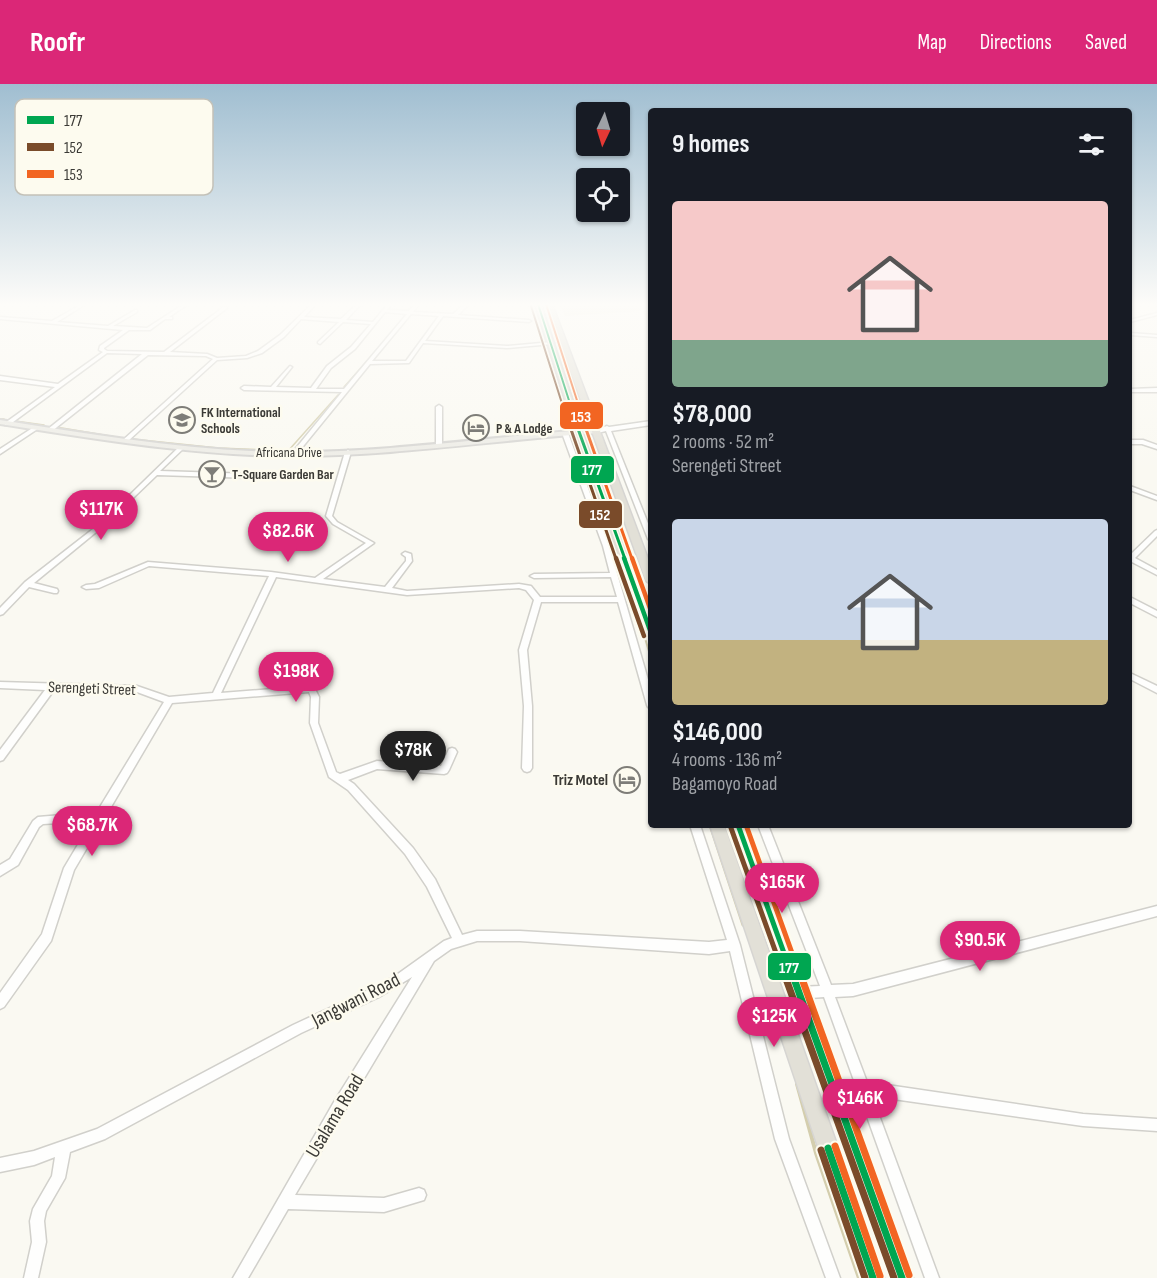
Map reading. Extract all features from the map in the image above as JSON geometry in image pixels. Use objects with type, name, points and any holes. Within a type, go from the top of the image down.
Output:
[{"type":"highway","points":[[557,360],[579,432],[648,625]]},
{"type":"highway","points":[[570,360],[648,573]]},
{"type":"highway","points":[[718,828],[873,1278]]},
{"type":"highway","points":[[739,828],[902,1278]]},
{"type":"main road","name":"Africana Drive","points":[[4,423],[182,447],[294,454],[348,452],[597,431]]},
{"type":"street","points":[[4,423],[95,360]]},
{"type":"street","points":[[50,430],[139,360]]},
{"type":"street","points":[[126,440],[215,360]]},
{"type":"street","points":[[312,390],[329,367],[338,360]]},
{"type":"street","points":[[294,454],[372,360]]},
{"type":"street","points":[[369,363],[404,364],[408,360]]},
{"type":"street","points":[[272,389],[290,367]]},
{"type":"street","points":[[0,378],[59,386]]},
{"type":"street","points":[[244,388],[345,391]]},
{"type":"street","points":[[1132,391],[1157,390]]},
{"type":"street","points":[[439,445],[440,407]]},
{"type":"street","points":[[597,431],[648,423]]},
{"type":"street","points":[[0,452],[36,428]]},
{"type":"street","points":[[607,428],[648,531]]},
{"type":"street","points":[[565,433],[606,546],[612,575],[648,695]]},
{"type":"street","points":[[1132,442],[1143,442],[1157,447]]},
{"type":"street","points":[[0,612],[28,584],[104,523],[182,447]]},
{"type":"street","points":[[315,580],[371,543],[334,523],[329,516],[348,452]]},
{"type":"street","points":[[156,473],[253,476]]},
{"type":"street","points":[[1132,489],[1157,498]]},
{"type":"street","points":[[1132,557],[1157,532]]},
{"type":"street","points":[[1148,543],[1157,547]]},
{"type":"street","points":[[386,591],[409,561],[409,556],[405,554]]},
{"type":"street","points":[[1132,560],[1157,573]]},
{"type":"street","points":[[86,587],[148,564],[273,575],[386,591],[428,592],[519,586],[528,588],[538,600]]},
{"type":"street","points":[[215,697],[273,575]]},
{"type":"street","points":[[534,576],[612,575]]},
{"type":"street","points":[[28,584],[54,591]]},
{"type":"street","points":[[538,600],[620,599]]},
{"type":"street","points":[[527,768],[528,706],[523,650],[538,600]]},
{"type":"street","points":[[1132,601],[1157,614]]},
{"type":"street","points":[[1132,677],[1157,690]]},
{"type":"street","name":"Serengeti Street","points":[[0,685],[136,689],[169,700],[312,689],[315,697],[315,723],[332,774],[341,778],[390,827],[409,851],[431,883],[459,941]]},
{"type":"street","points":[[0,757],[51,688]]},
{"type":"street","points":[[0,1003],[47,937],[69,868],[169,700]]},
{"type":"street","points":[[341,778],[377,765],[444,771],[452,752]]},
{"type":"street","points":[[0,871],[14,862],[36,824],[41,820],[101,816]]},
{"type":"street","points":[[696,828],[734,945],[782,1139],[833,1278]]},
{"type":"street","points":[[764,828],[828,993],[932,1278]]},
{"type":"street","points":[[797,993],[853,990],[1157,910]]},
{"type":"street","name":"Jangwani Road","points":[[0,1165],[34,1158],[100,1134],[297,1029],[375,993],[399,980],[432,955],[459,941],[477,936],[520,936],[692,947],[734,945]]},
{"type":"street","name":"Usalama Road","points":[[240,1278],[432,955]]},
{"type":"street","points":[[862,1088],[1083,1120],[1157,1125]]},
{"type":"street","points":[[31,1278],[39,1242],[37,1221],[40,1209],[58,1178],[64,1147]]},
{"type":"street","points":[[284,1202],[384,1205],[419,1195]]},
{"type":"waterway","points":[[344,387],[368,360]]},
{"type":"waterway","points":[[0,376],[13,378]]},
{"type":"waterway","points":[[288,451],[338,395]]},
{"type":"waterway","points":[[15,421],[44,425]]},
{"type":"waterway","points":[[56,427],[122,438]]},
{"type":"waterway","points":[[601,434],[606,447]]},
{"type":"waterway","points":[[132,439],[218,448],[288,451]]},
{"type":"waterway","points":[[601,506],[603,515]]},
{"type":"waterway","points":[[605,518],[607,524]]},
{"type":"waterway","points":[[630,589],[648,648]]},
{"type":"waterway","points":[[711,828],[743,925]]},
{"type":"waterway","points":[[746,828],[801,975]]},
{"type":"waterway","points":[[797,1084],[816,1153],[859,1278]]},
{"type":"transit line","name":"152","points":[[548,360],[572,435],[644,636]]},
{"type":"transit line","name":"177","points":[[556,360],[579,432],[648,625]]},
{"type":"transit line","name":"153","points":[[564,360],[586,430],[648,603]]},
{"type":"transit line","name":"152","points":[[731,828],[894,1278]]},
{"type":"transit line","name":"177","points":[[739,828],[902,1278]]},
{"type":"transit line","name":"153","points":[[747,828],[909,1275]]},
{"type":"transit line","name":"153","points":[[835,1146],[880,1276]]},
{"type":"transit line","name":"177","points":[[828,1148],[873,1278]]},
{"type":"transit line","name":"152","points":[[821,1150],[865,1278]]},
{"type":"place","name":"FK International Schools","points":[[182,420]]},
{"type":"place","name":"P & A Lodge","points":[[476,428]]},
{"type":"place","name":"T-Square Garden Bar","points":[[212,474]]},
{"type":"place","name":"Triz Motel","points":[[627,780]]}]
